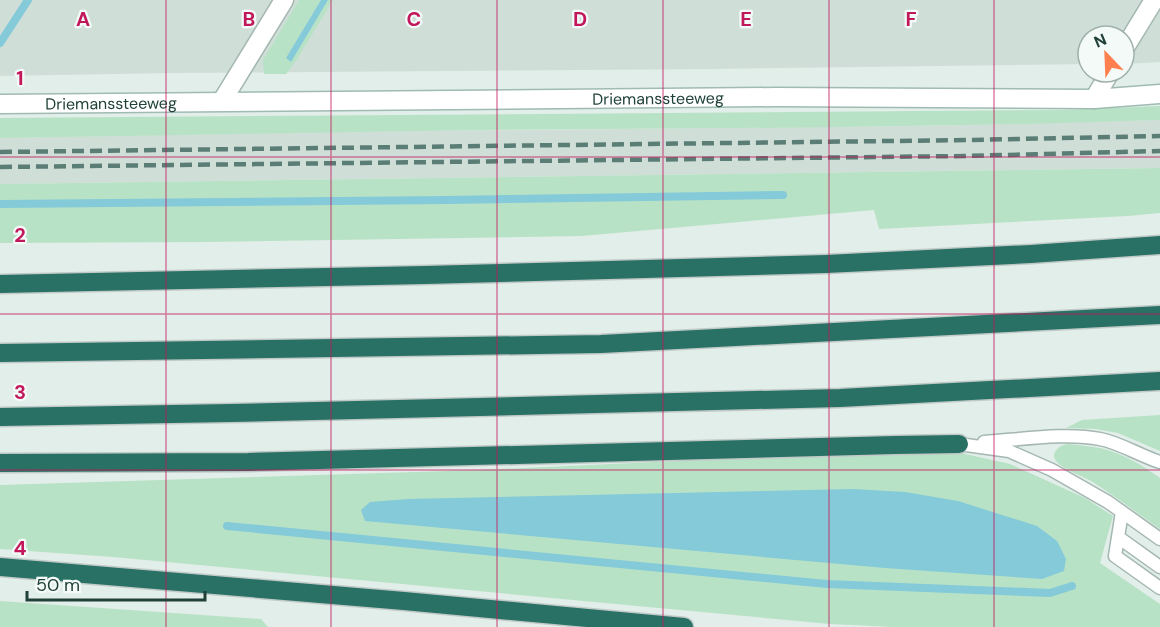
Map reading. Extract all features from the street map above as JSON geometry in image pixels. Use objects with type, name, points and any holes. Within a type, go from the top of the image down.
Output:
[{"type":"highway","points":[[0,284],[826,264],[1031,254],[1160,244]]},
{"type":"highway","points":[[0,353],[601,344],[1160,315]]},
{"type":"highway","points":[[0,417],[231,414],[840,398],[1160,381]]},
{"type":"highway","points":[[0,463],[248,462],[959,444]]},
{"type":"highway","points":[[0,567],[684,627]]},
{"type":"main road","points":[[222,101],[284,0]]},
{"type":"main road","points":[[1136,29],[1154,0]]},
{"type":"main road","points":[[1094,99],[1103,84]]},
{"type":"main road","name":"Driemanssteeweg","points":[[0,104],[776,97],[1094,99],[1160,94]]},
{"type":"lane","points":[[959,444],[1073,436],[1101,439],[1157,462]]},
{"type":"lane","points":[[959,444],[1009,451],[1052,470],[1122,512],[1160,539]]},
{"type":"lane","points":[[1122,512],[1115,556],[1160,588]]},
{"type":"lane","points":[[1118,537],[1160,567]]},
{"type":"shaded area","points":[[0,0],[1160,0],[1160,62],[1136,63],[1136,24],[1076,24],[1076,64],[0,76]]},
{"type":"shaded area","points":[[1160,120],[1160,168],[0,184],[0,138],[320,132],[923,126]]},
{"type":"green space","points":[[299,0],[321,0],[286,58],[291,62],[328,0],[333,0],[286,74],[264,74],[263,60]]},
{"type":"green space","points":[[1160,106],[1160,120],[1076,123],[0,138],[0,118],[1063,110]]},
{"type":"green space","points":[[1160,168],[1160,213],[1128,216],[879,229],[874,210],[582,236],[0,243],[0,184]]},
{"type":"green space","points":[[1160,415],[1160,451],[1118,433],[1066,428],[1082,420]]},
{"type":"green space","points":[[1067,444],[1100,448],[1116,453],[1160,478],[1160,529],[1091,481],[1058,463],[1054,457],[1055,451]]},
{"type":"green space","points":[[920,450],[961,453],[1010,464],[1085,498],[1113,516],[1100,563],[1160,604],[1160,627],[894,627],[830,624],[113,557],[0,549],[0,485],[479,470]]},
{"type":"green space","points":[[0,601],[261,619],[268,627],[0,627]]},
{"type":"water","points":[[321,0],[328,0],[291,62],[286,58]]},
{"type":"water","points":[[853,489],[905,492],[958,501],[1037,526],[1057,541],[1066,559],[1064,571],[1042,579],[885,568],[365,521],[361,510],[370,502],[408,499]]},
{"type":"waterway","points":[[0,43],[28,0]]},
{"type":"waterway","points":[[0,204],[783,195]]},
{"type":"waterway","points":[[227,526],[827,584],[1050,593],[1072,586]]},
{"type":"railway","points":[[0,152],[1160,136]]},
{"type":"railway","points":[[0,167],[965,156],[1160,151]]}]
